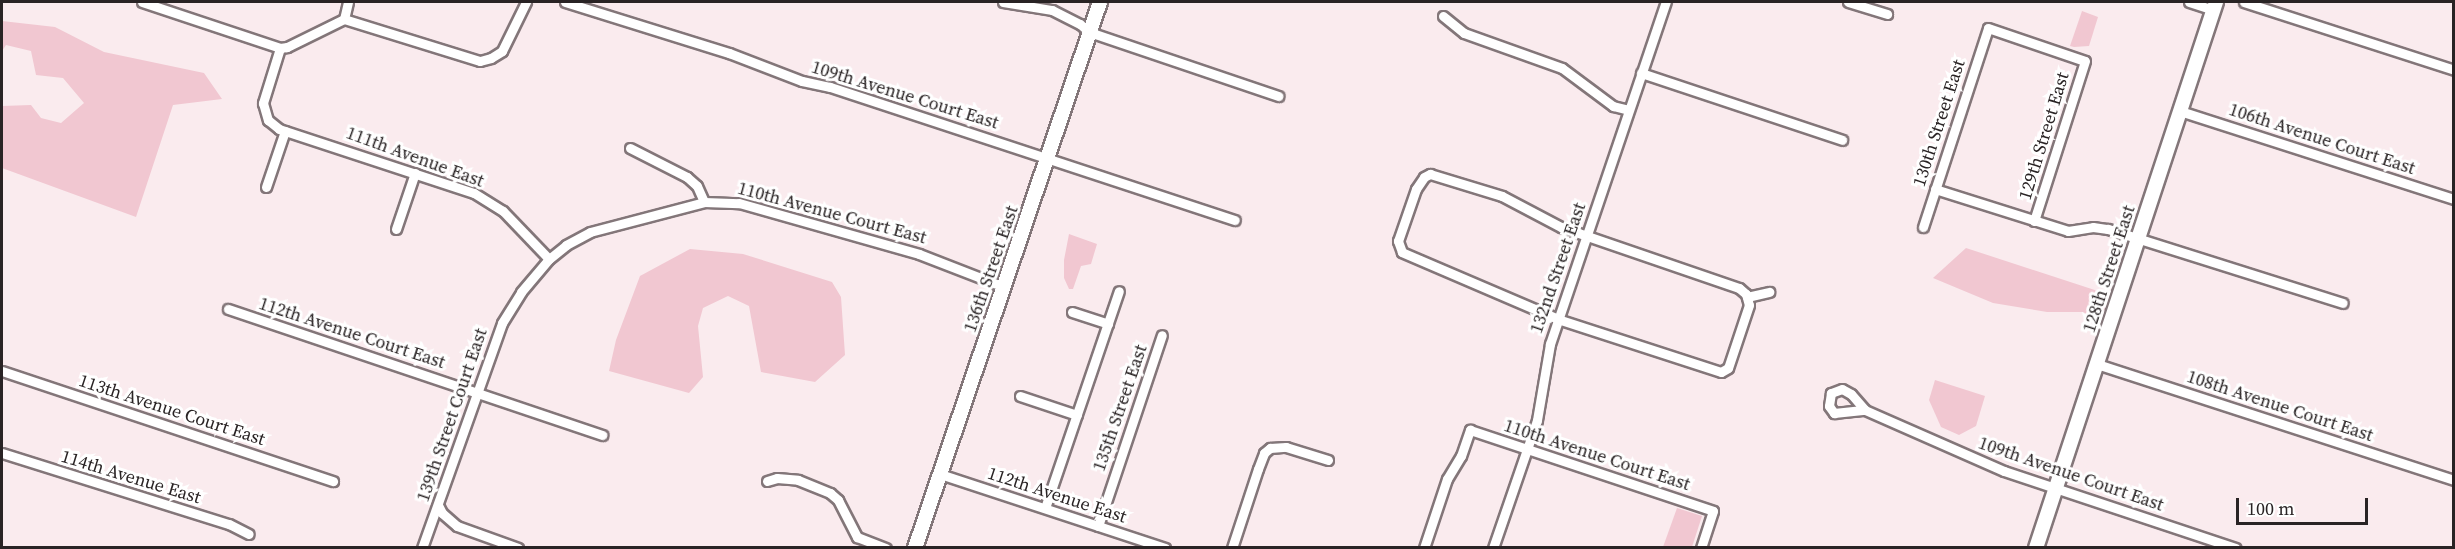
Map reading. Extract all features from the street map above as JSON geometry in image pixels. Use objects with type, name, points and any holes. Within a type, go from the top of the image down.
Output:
[{"type":"street","points":[[142,2],[280,48],[287,47],[344,19],[473,61],[491,58],[502,51],[526,2]]},
{"type":"street","points":[[344,19],[348,2]]},
{"type":"street","name":"109th Avenue Court East","points":[[565,2],[729,53],[802,81],[830,87],[1030,152],[1046,160],[1235,220]]},
{"type":"street","points":[[1003,2],[1052,10],[1080,24],[1089,32],[1278,96]]},
{"type":"street","name":"136th Street East","points":[[915,548],[1100,2]]},
{"type":"street","name":"132nd Street East","points":[[1493,548],[1537,420],[1545,365],[1558,319],[1666,2]]},
{"type":"street","points":[[1848,2],[1887,14]]},
{"type":"street","points":[[2189,2],[2215,6]]},
{"type":"street","points":[[2244,2],[2454,70]]},
{"type":"street","name":"128th Street East","points":[[2036,548],[2215,6]]},
{"type":"street","points":[[1443,16],[1464,33],[1562,68],[1613,106],[1629,110]]},
{"type":"street","name":"130th Street East","points":[[1923,227],[1988,28],[2085,61]]},
{"type":"street","points":[[266,187],[285,131],[268,120],[263,106],[280,48]]},
{"type":"street","name":"129th Street East","points":[[2034,221],[2085,61]]},
{"type":"street","points":[[1641,73],[1842,140]]},
{"type":"street","name":"106th Avenue Court East","points":[[2180,111],[2454,199]]},
{"type":"street","name":"111th Avenue East","points":[[285,131],[451,184],[489,201],[502,211],[549,259]]},
{"type":"street","points":[[630,148],[687,177],[697,186],[704,202]]},
{"type":"street","points":[[396,229],[415,173]]},
{"type":"street","points":[[1437,175],[1502,196],[1562,227],[1587,236],[1732,285],[1747,297],[1749,308],[1732,359],[1724,371],[1558,319],[1402,252],[1398,241],[1416,189],[1424,177],[1437,175]]},
{"type":"street","points":[[1935,189],[2068,231],[2093,227],[2137,238],[2343,303]]},
{"type":"street","name":"139th Street Court East","points":[[422,548],[502,322],[521,292],[549,259],[566,245],[603,227],[704,202]]},
{"type":"street","name":"110th Avenue Court East","points":[[704,202],[739,202],[827,230],[886,243],[1004,287]]},
{"type":"street","points":[[1045,508],[1119,291]]},
{"type":"street","points":[[1747,297],[1769,292]]},
{"type":"street","name":"112th Avenue Court East","points":[[228,309],[602,435]]},
{"type":"street","points":[[1072,312],[1108,324]]},
{"type":"street","name":"135th Street East","points":[[1098,526],[1162,335]]},
{"type":"street","name":"108th Avenue Court East","points":[[2097,364],[2454,480]]},
{"type":"street","name":"113th Avenue Court East","points":[[2,371],[333,481]]},
{"type":"street","points":[[1020,396],[1077,415]]},
{"type":"street","name":"109th Avenue Court East","points":[[1865,410],[2000,470],[2236,548]]},
{"type":"street","name":"110th Avenue Court East","points":[[1424,548],[1446,479],[1461,456],[1470,430],[1713,511],[1701,548]]},
{"type":"street","points":[[1232,548],[1264,453],[1274,447],[1286,447],[1328,460]]},
{"type":"street","name":"114th Avenue East","points":[[2,453],[229,524],[249,534]]},
{"type":"street","name":"112th Avenue East","points":[[940,474],[1165,548]]},
{"type":"street","points":[[766,481],[777,478],[798,480],[830,493],[838,500],[858,537],[886,548]]},
{"type":"street","points":[[438,505],[442,513],[457,526],[518,548]]},
{"type":"shaded area","points":[[2082,11],[2098,17],[2089,46],[2070,46]]},
{"type":"shaded area","points":[[2,21],[55,27],[104,52],[204,73],[222,99],[173,105],[136,217],[2,168],[2,106],[31,105],[41,118],[61,123],[84,103],[63,78],[36,75],[31,51],[6,45],[2,51]]},
{"type":"shaded area","points":[[1069,234],[1097,244],[1091,264],[1081,266],[1073,289],[1069,289],[1064,278],[1064,260]]},
{"type":"shaded area","points":[[1966,248],[2110,295],[2100,322],[2082,312],[2047,312],[1993,303],[1933,278]]},
{"type":"shaded area","points":[[690,249],[743,254],[832,282],[841,297],[845,355],[815,382],[761,372],[749,306],[728,296],[703,308],[698,326],[703,377],[689,393],[609,371],[616,340],[640,276]]},
{"type":"shaded area","points":[[1935,380],[1985,396],[1976,426],[1959,435],[1941,427],[1929,400]]},
{"type":"shaded area","points":[[1677,508],[1702,516],[1692,547],[1663,547]]}]
